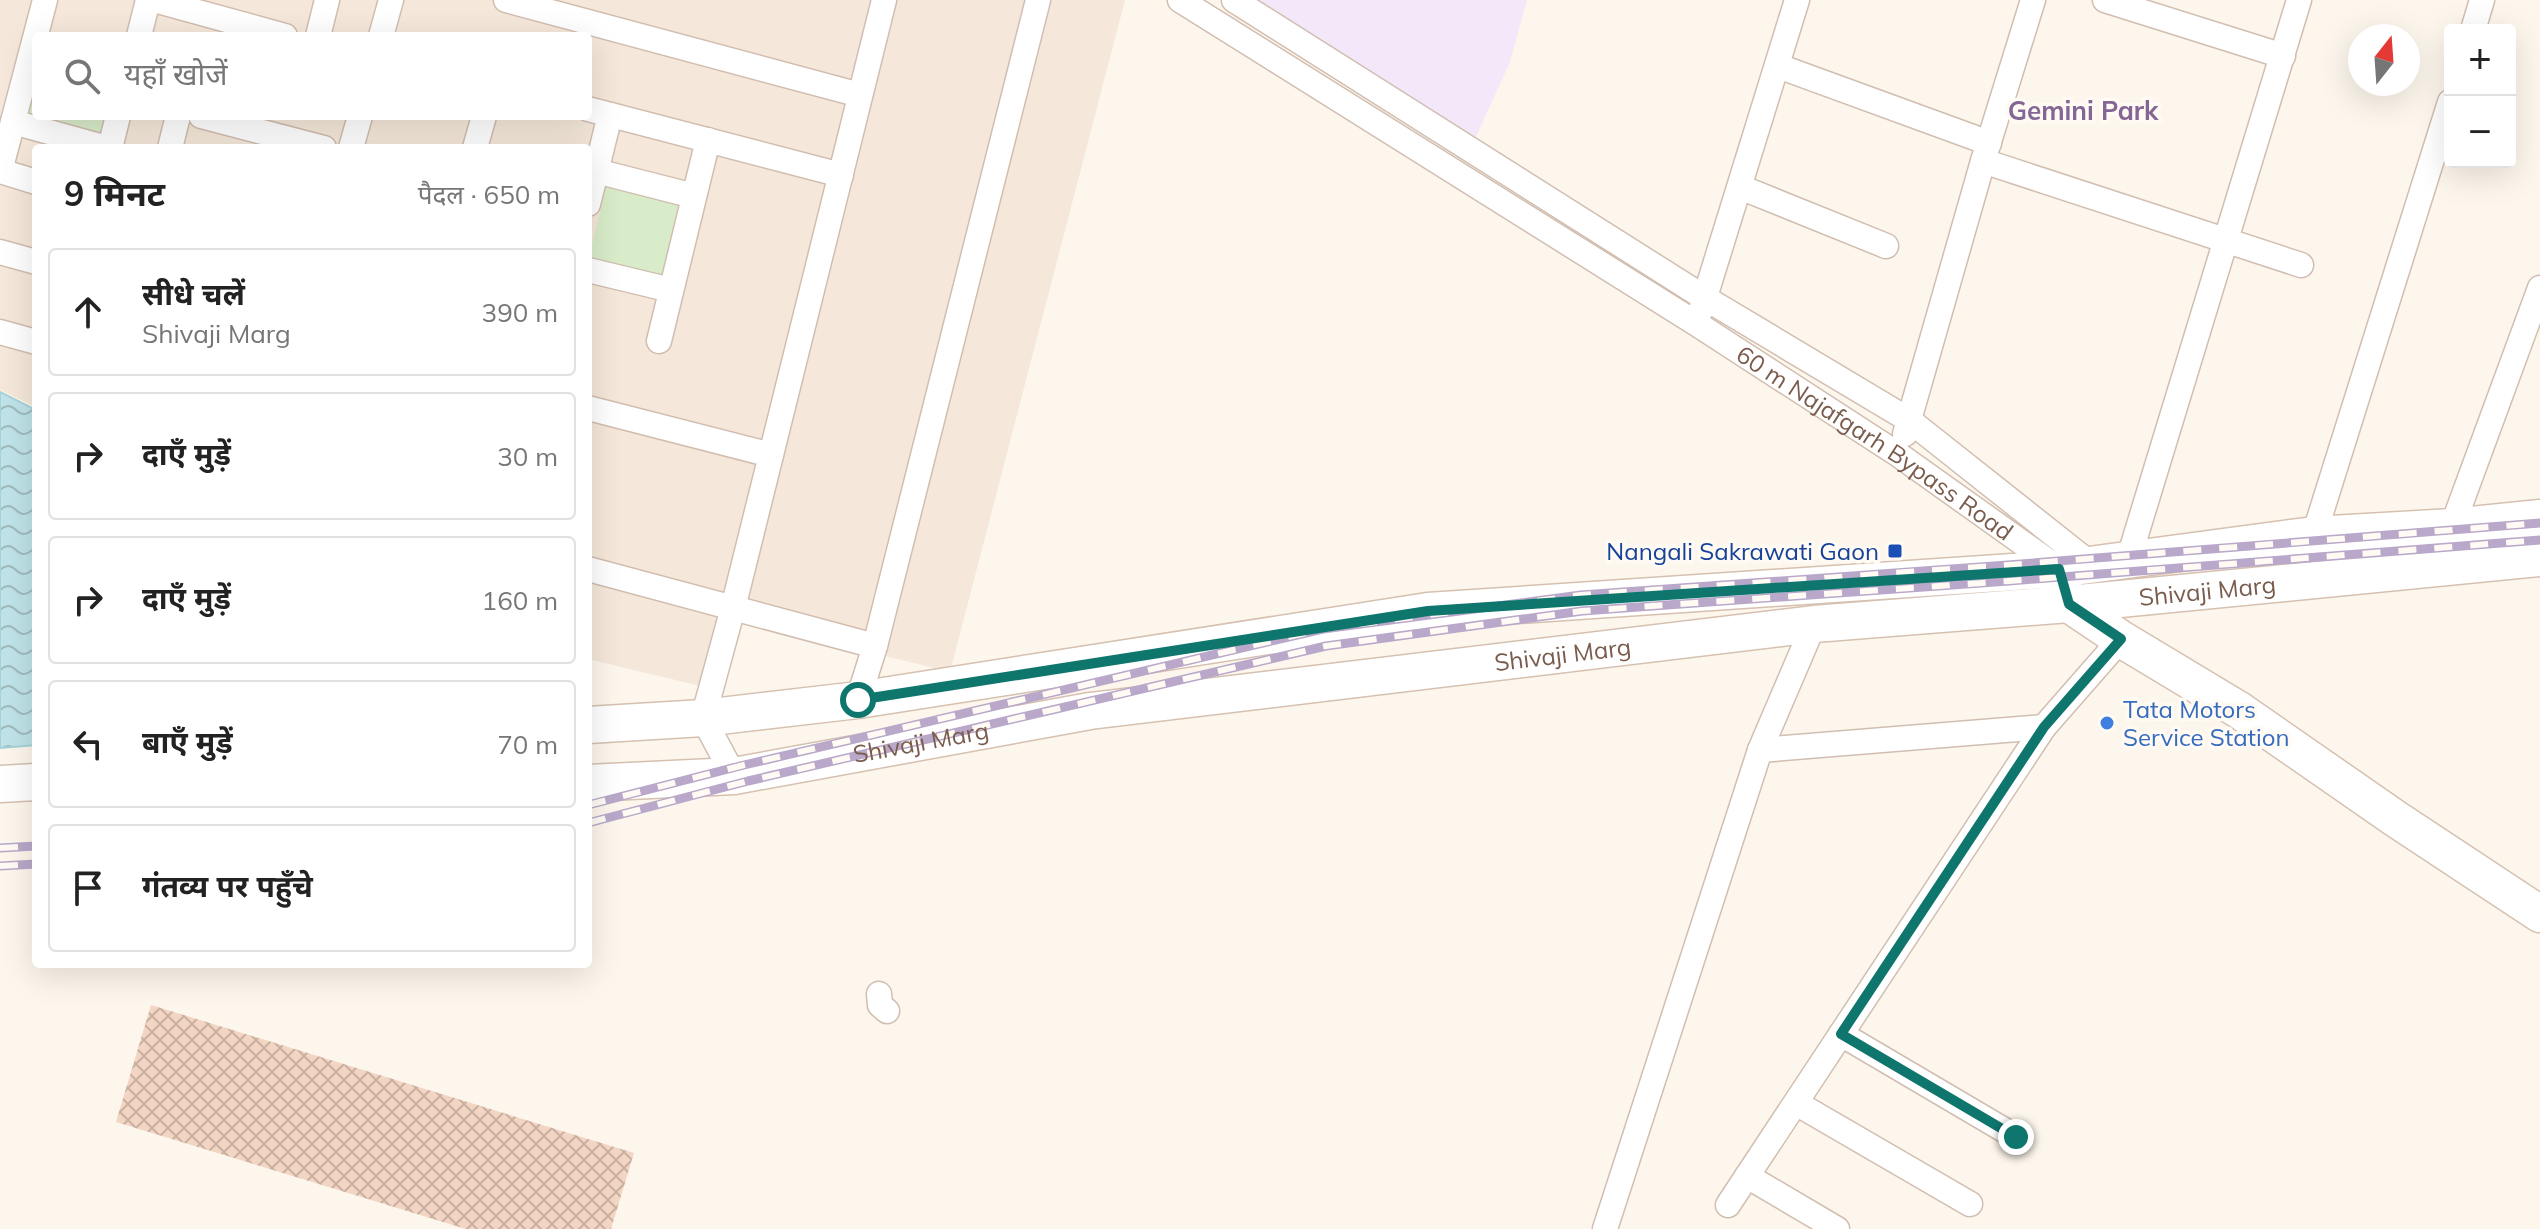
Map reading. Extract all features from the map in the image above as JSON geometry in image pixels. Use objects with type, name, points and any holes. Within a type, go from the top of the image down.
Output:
[{"type":"main road","name":"Shivaji Marg","points":[[592,725],[703,718],[858,700],[1428,611],[2076,567],[2314,535],[2540,518]]},
{"type":"main road","name":"Shivaji Marg","points":[[592,783],[734,776],[1090,711],[1814,624],[2069,604],[2540,558]]},
{"type":"main road","name":"60 m Najafgarh Bypass Road","points":[[2076,567],[2106,600]]},
{"type":"main road","points":[[2076,567],[2069,604],[2239,710],[2540,914]]},
{"type":"main road","points":[[0,784],[32,782]]},
{"type":"main road","points":[[0,803],[32,802]]},
{"type":"street","points":[[43,32],[45,0]]},
{"type":"street","points":[[140,32],[151,0],[201,25],[254,32]]},
{"type":"street","points":[[319,32],[327,0]]},
{"type":"street","points":[[382,32],[391,0]]},
{"type":"street","points":[[506,0],[860,95]]},
{"type":"street","points":[[734,776],[703,718],[884,0]]},
{"type":"street","points":[[858,700],[875,646],[1038,0]]},
{"type":"street","name":"60 m Najafgarh Bypass Road","points":[[1180,0],[1697,324],[2076,567]]},
{"type":"street","name":"60 m Najafgarh Bypass Road","points":[[1234,0],[1705,298],[1909,420],[2076,567]]},
{"type":"street","points":[[1697,324],[1797,0]]},
{"type":"street","points":[[2105,0],[2283,56]]},
{"type":"street","points":[[2128,561],[2299,0]]},
{"type":"street","points":[[2475,24],[2482,0]]},
{"type":"street","points":[[1899,455],[2028,2]]},
{"type":"street","points":[[32,66],[0,171],[32,181]]},
{"type":"street","points":[[1778,66],[1986,152],[2224,240],[2301,265]]},
{"type":"street","points":[[592,188],[596,171],[599,112],[841,175]]},
{"type":"street","points":[[109,144],[117,120]]},
{"type":"street","points":[[171,144],[177,120]]},
{"type":"street","points":[[210,120],[234,130],[292,134],[315,144]]},
{"type":"street","points":[[352,144],[359,120]]},
{"type":"street","points":[[476,144],[483,120]]},
{"type":"street","points":[[2314,535],[2444,121]]},
{"type":"street","points":[[13,122],[93,144]]},
{"type":"street","points":[[659,341],[708,140]]},
{"type":"street","points":[[596,171],[694,196]]},
{"type":"street","points":[[1740,187],[1886,246]]},
{"type":"street","points":[[0,252],[32,261]]},
{"type":"street","points":[[592,271],[671,290]]},
{"type":"street","points":[[2452,527],[2540,288]]},
{"type":"street","points":[[0,332],[32,341]]},
{"type":"street","points":[[592,409],[771,455]]},
{"type":"street","points":[[592,570],[875,646]]},
{"type":"street","points":[[1605,1229],[1760,750],[1814,624]]},
{"type":"street","points":[[1728,1205],[2044,727],[2121,639]]},
{"type":"street","points":[[1760,750],[2044,727]]},
{"type":"street","points":[[1841,1034],[2016,1137]]},
{"type":"street","points":[[1796,1103],[1970,1204]]},
{"type":"street","points":[[1747,1176],[1837,1229]]},
{"type":"shaded area","points":[[0,0],[1125,0],[950,672],[740,620],[721,691],[592,660],[592,144],[32,144],[32,405],[0,390]]},
{"type":"shaded area","points":[[1253,0],[1527,0],[1510,62],[1475,139]]},
{"type":"green space","points":[[32,96],[32,120],[111,120],[105,143],[25,122]]},
{"type":"green space","points":[[607,183],[680,202],[660,281],[592,263],[592,245]]},
{"type":"water","points":[[0,392],[32,408],[32,745],[0,748]]},
{"type":"building","points":[[151,1005],[634,1153],[611,1229],[466,1229],[116,1122]]},
{"type":"railway","points":[[592,804],[744,765],[1323,629],[1581,595],[2540,523]]},
{"type":"railway","points":[[592,822],[748,781],[1326,646],[1582,611],[2540,540]]},
{"type":"railway","points":[[0,848],[32,846]]},
{"type":"railway","points":[[0,866],[32,864]]},
{"type":"place","name":"Nangali Sakrawati Gaon","points":[[1895,551]]},
{"type":"place","name":"Tata Motors Service Station","points":[[2107,723]]},
{"type":"district","name":"Gemini Park","points":[[2083,110]]},
{"type":"route","points":[[858,700],[1428,611],[2059,569],[2069,604],[2121,639],[2044,727],[1841,1034],[2016,1137]]}]
